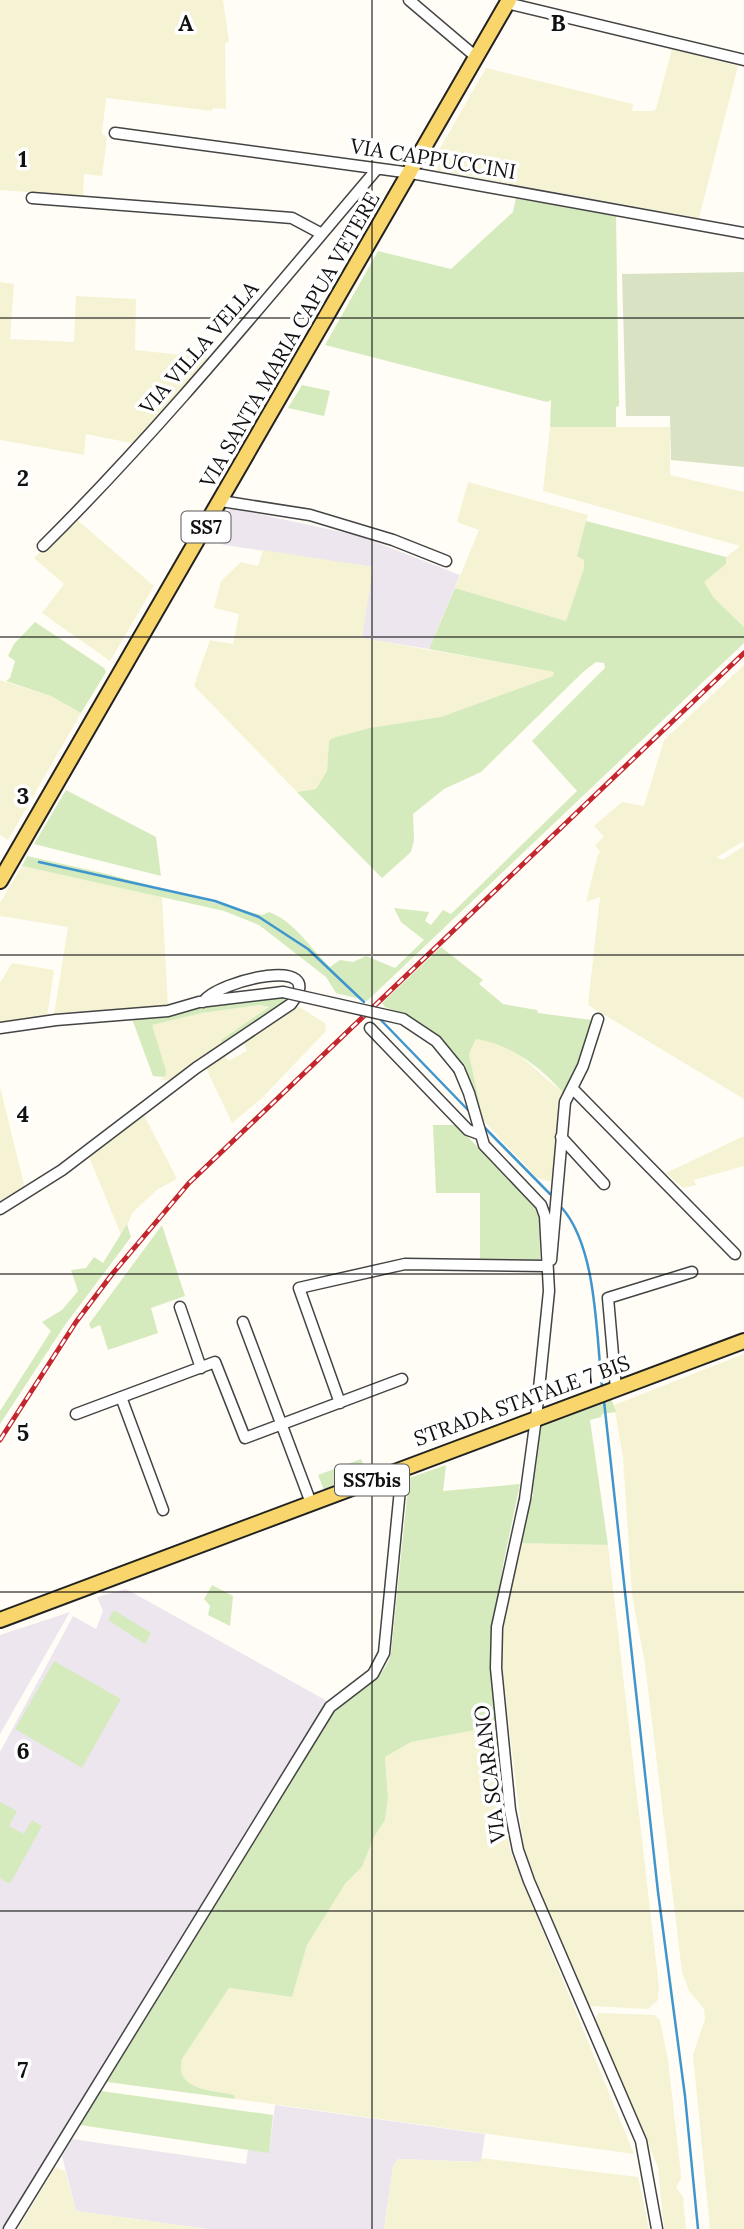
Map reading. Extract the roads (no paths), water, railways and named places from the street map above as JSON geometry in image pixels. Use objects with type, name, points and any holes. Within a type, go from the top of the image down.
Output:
[{"type":"main road","name":"VIA SANTA MARIA CAPUA VETERE","points":[[0,881],[508,1]]},
{"type":"main road","name":"STRADA STATALE 7 BIS","points":[[0,1620],[744,1340]]},
{"type":"street","points":[[409,0],[475,57]]},
{"type":"street","points":[[508,1],[744,60]]},
{"type":"street","name":"VIA CAPPUCCINI","points":[[115,133],[411,173],[744,233]]},
{"type":"street","name":"VIA VILLA VELLA","points":[[43,546],[99,491],[214,363],[377,169]]},
{"type":"street","points":[[32,198],[292,218],[322,233]]},
{"type":"street","points":[[221,502],[310,515],[393,540],[446,561]]},
{"type":"street","points":[[0,1209],[62,1170],[174,1086],[291,1004],[298,984],[290,975],[284,973],[258,977],[211,994],[203,1002]]},
{"type":"street","points":[[0,1028],[56,1020],[168,1011],[203,1002],[283,992],[403,1019],[436,1041],[459,1069],[469,1093],[479,1135],[489,1151],[545,1211],[545,1266],[549,1291]]},
{"type":"street","points":[[549,1291],[565,1102],[573,1089],[598,1019]]},
{"type":"street","points":[[370,1028],[468,1130],[479,1135]]},
{"type":"street","points":[[573,1089],[735,1254]]},
{"type":"street","points":[[561,1137],[604,1184]]},
{"type":"street","points":[[340,1403],[299,1288],[405,1264],[545,1266]]},
{"type":"street","points":[[616,1389],[608,1298],[692,1272]]},
{"type":"street","name":"VIA SCARANO","points":[[549,1291],[525,1499],[497,1627],[496,1668],[510,1810],[518,1850],[529,1881],[641,2141],[657,2229]]},
{"type":"street","points":[[180,1307],[201,1368]]},
{"type":"street","points":[[243,1322],[311,1503]]},
{"type":"street","points":[[76,1414],[215,1362],[245,1438],[402,1379]]},
{"type":"street","points":[[121,1397],[163,1510]]},
{"type":"street","points":[[9,2229],[330,1707],[380,1664],[384,1653],[401,1469]]},
{"type":"waterway","points":[[39,862],[215,901],[259,917],[308,949],[364,1002]]},
{"type":"waterway","points":[[378,1017],[468,1110]]},
{"type":"waterway","points":[[483,1126],[550,1194]]},
{"type":"waterway","points":[[562,1208],[574,1225],[588,1268],[596,1317],[602,1386]]},
{"type":"waterway","points":[[604,1401],[698,2229]]},
{"type":"railway","points":[[0,1440],[76,1322],[113,1273],[189,1183],[744,653]]}]
